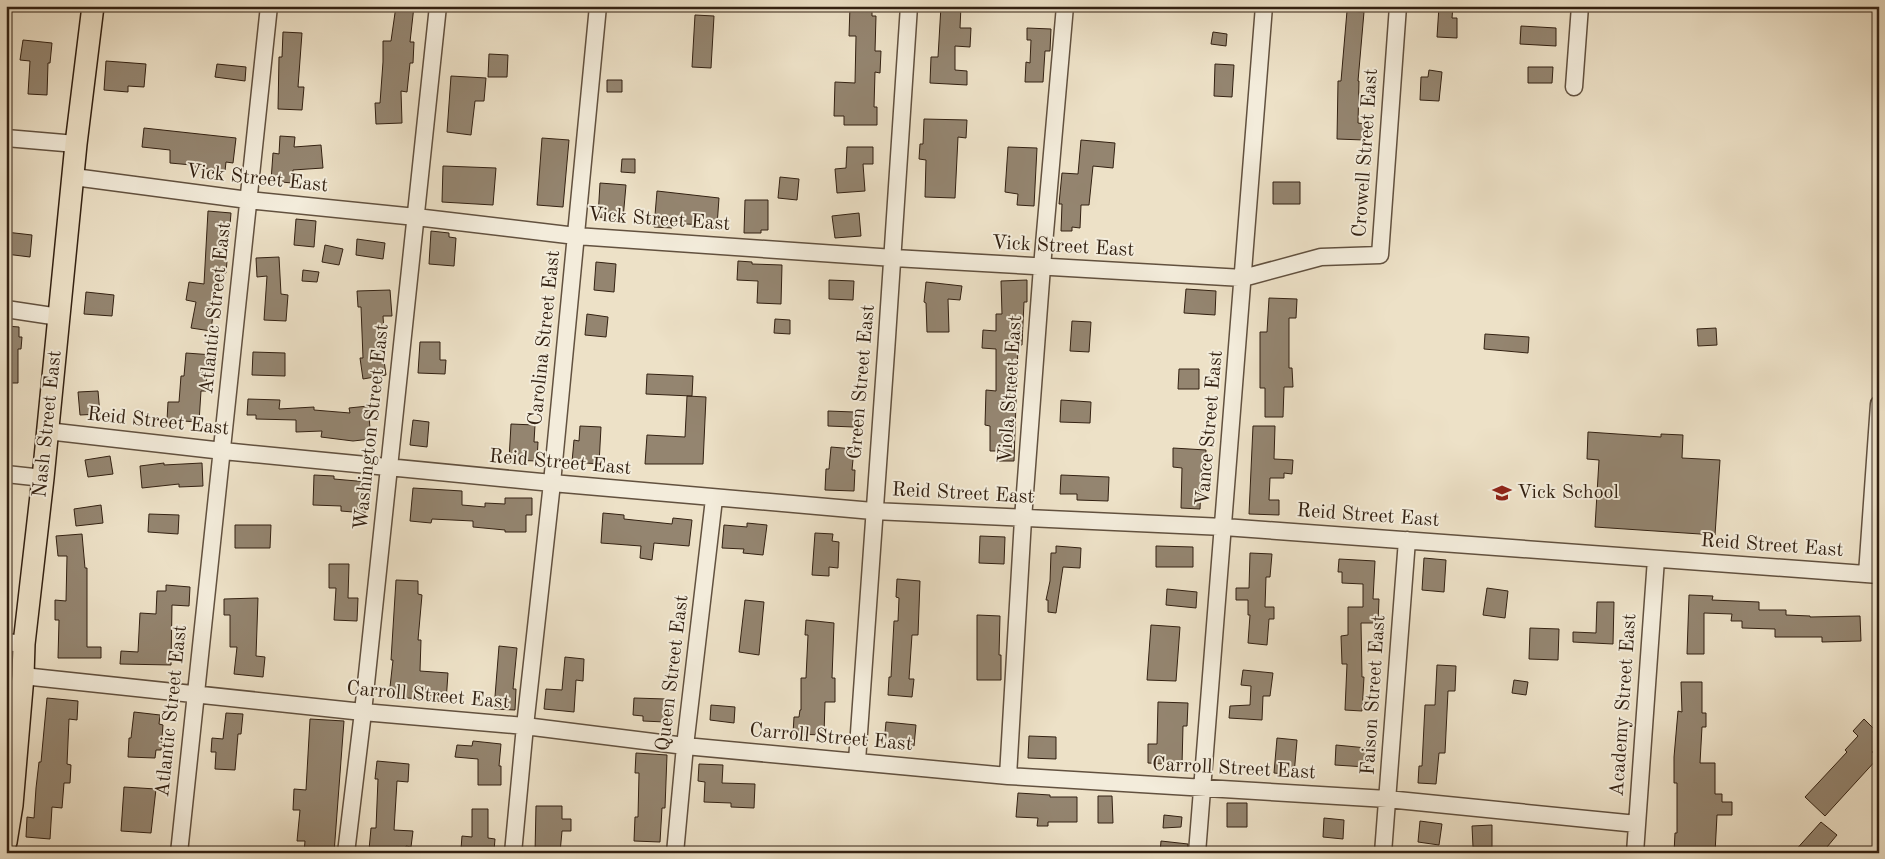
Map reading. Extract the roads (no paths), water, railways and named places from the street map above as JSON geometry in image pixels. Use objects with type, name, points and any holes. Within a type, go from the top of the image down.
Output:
[{"type":"main road","name":"Nash Street East","points":[[6,842],[23,676],[15,643],[43,478],[76,144],[93,6]]},
{"type":"street","name":"Atlantic Street East","points":[[179,853],[269,6]]},
{"type":"street","name":"Washington Street East","points":[[346,853],[363,712],[438,6]]},
{"type":"street","name":"Carolina Street East","points":[[513,853],[552,484],[598,6]]},
{"type":"street","name":"Green Street East","points":[[856,761],[873,511],[894,258],[909,6]]},
{"type":"street","name":"Viola Street East","points":[[1008,776],[1023,519],[1042,267],[1065,6]]},
{"type":"street","name":"Vance Street East","points":[[1197,853],[1264,6]]},
{"type":"street","name":"Crowell Street East","points":[[1243,278],[1321,257],[1380,255],[1398,6]]},
{"type":"street","points":[[1574,87],[1580,6]]},
{"type":"street","points":[[6,138],[76,144]]},
{"type":"street","name":"Vick Street East","points":[[74,177],[248,200],[576,236],[894,258],[1243,278]]},
{"type":"street","points":[[6,309],[59,317]]},
{"type":"street","points":[[1873,574],[1879,404]]},
{"type":"street","name":"Reid Street East","points":[[47,431],[389,468],[714,499],[873,511],[1224,527],[1873,574]]},
{"type":"street","points":[[6,474],[43,478]]},
{"type":"street","name":"Queen Street East","points":[[675,853],[685,746],[714,499]]},
{"type":"street","name":"Faison Street East","points":[[1383,853],[1407,540]]},
{"type":"street","name":"Academy Street East","points":[[1635,853],[1656,559]]},
{"type":"street","name":"Carroll Street East","points":[[23,676],[363,712],[525,726],[685,746],[1008,776],[1387,799],[1637,824]]},
{"type":"place","name":"Vick School","points":[[1502,493]]}]
